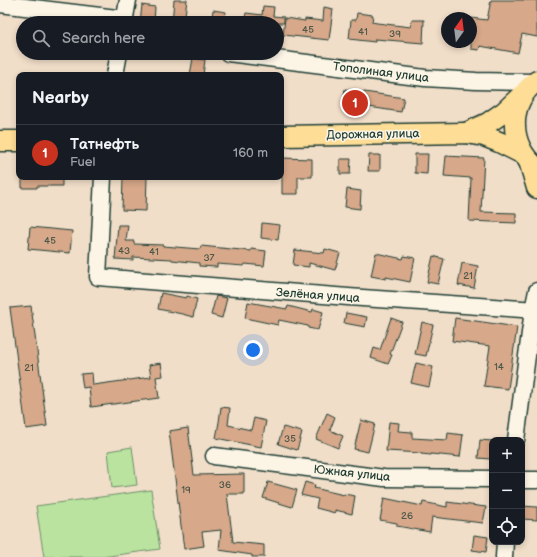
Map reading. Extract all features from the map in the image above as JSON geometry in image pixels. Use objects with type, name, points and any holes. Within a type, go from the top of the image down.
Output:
[{"type":"main road","points":[[466,133],[488,123],[504,112],[532,85]]},
{"type":"main road","points":[[532,85],[516,110],[514,128],[518,145],[529,161],[537,188]]},
{"type":"main road","points":[[466,133],[484,136],[499,142],[529,161]]},
{"type":"main road","name":"Дорожная улица","points":[[284,136],[466,133]]},
{"type":"main road","points":[[0,141],[16,141]]},
{"type":"street","points":[[126,16],[128,0]]},
{"type":"street","points":[[0,4],[88,16]]},
{"type":"street","points":[[116,72],[118,60]]},
{"type":"street","name":"Тополиная улица","points":[[283,60],[425,78],[532,85]]},
{"type":"street","name":"Зелёная улица","points":[[102,180],[98,277],[535,310]]},
{"type":"street","points":[[516,437],[537,291]]},
{"type":"street","name":"Южная улица","points":[[214,456],[384,478],[489,479]]},
{"type":"street","points":[[525,480],[537,480]]},
{"type":"street","points":[[504,557],[505,545]]},
{"type":"green space","points":[[132,447],[137,485],[112,488],[108,451]]},
{"type":"green space","points":[[151,490],[160,549],[102,557],[44,557],[36,506]]},
{"type":"building","points":[[174,0],[187,0],[185,16],[173,16]]},
{"type":"building","points":[[491,0],[537,0],[537,37],[522,34],[518,53],[480,46],[479,50],[471,49],[477,48],[477,19],[487,20]]},
{"type":"building","points":[[142,5],[155,7],[154,16],[141,16]]},
{"type":"building","points":[[263,6],[274,7],[273,16],[245,16],[246,13],[262,15]]},
{"type":"building","points":[[324,7],[333,9],[329,40],[284,35],[285,18],[305,21],[305,19],[323,21]]},
{"type":"building","points":[[213,10],[226,12],[225,16],[212,16]]},
{"type":"building","points":[[357,13],[373,15],[372,22],[411,27],[412,20],[424,20],[423,43],[375,39],[375,42],[349,39],[351,20],[356,20]]},
{"type":"building","points":[[193,60],[205,60],[203,72],[191,72]]},
{"type":"building","points":[[345,89],[404,98],[401,112],[343,103]]},
{"type":"building","points":[[415,154],[428,154],[427,174],[415,173]]},
{"type":"building","points":[[369,155],[380,155],[380,171],[368,171]]},
{"type":"building","points":[[446,156],[484,158],[481,212],[516,213],[516,223],[469,221],[471,178],[444,176]]},
{"type":"building","points":[[284,158],[312,159],[312,177],[298,177],[298,194],[282,194],[282,180],[284,180]]},
{"type":"building","points":[[340,159],[351,159],[350,174],[340,174]]},
{"type":"building","points":[[22,180],[62,180],[62,186],[37,186],[37,188],[22,188]]},
{"type":"building","points":[[123,180],[147,180],[146,211],[122,210]]},
{"type":"building","points":[[347,189],[361,191],[360,209],[345,207]]},
{"type":"building","points":[[262,223],[280,225],[278,240],[261,238]]},
{"type":"building","points":[[118,225],[128,225],[126,241],[134,241],[134,244],[200,249],[201,246],[266,251],[264,266],[217,264],[217,267],[199,266],[199,263],[172,259],[133,257],[133,260],[115,259]]},
{"type":"building","points":[[30,227],[72,231],[70,253],[28,249]]},
{"type":"building","points":[[325,249],[340,253],[335,270],[309,263],[309,267],[293,265],[295,250],[324,253]]},
{"type":"building","points":[[376,253],[403,259],[404,256],[415,258],[410,282],[386,277],[386,279],[371,276]]},
{"type":"building","points":[[433,256],[444,259],[438,284],[427,282]]},
{"type":"building","points":[[462,263],[478,266],[474,288],[458,285]]},
{"type":"building","points":[[161,293],[186,298],[187,296],[197,299],[193,317],[158,309]]},
{"type":"building","points":[[216,296],[227,298],[222,318],[211,315]]},
{"type":"building","points":[[248,302],[287,309],[288,306],[312,312],[313,309],[323,312],[318,330],[308,328],[308,326],[279,320],[278,325],[245,318]]},
{"type":"building","points":[[31,306],[47,426],[26,429],[10,308]]},
{"type":"building","points":[[346,313],[367,317],[365,327],[344,323]]},
{"type":"building","points":[[391,318],[402,322],[390,354],[392,355],[388,364],[371,358],[374,348],[380,350]]},
{"type":"building","points":[[455,318],[517,327],[508,389],[484,386],[490,346],[452,341]]},
{"type":"building","points":[[422,322],[433,325],[426,356],[415,354]]},
{"type":"building","points":[[161,363],[163,376],[156,377],[159,398],[91,407],[89,387],[83,388],[81,374],[92,373],[93,385],[151,377],[149,365]]},
{"type":"building","points":[[416,363],[433,367],[429,387],[411,383]]},
{"type":"building","points":[[221,407],[230,408],[228,425],[251,430],[254,418],[266,421],[261,447],[216,438]]},
{"type":"building","points":[[327,413],[335,417],[330,430],[343,436],[338,448],[316,439]]},
{"type":"building","points":[[361,420],[375,424],[368,452],[354,449]]},
{"type":"building","points":[[389,422],[399,423],[398,431],[412,432],[412,438],[447,440],[448,433],[463,435],[460,457],[386,451]]},
{"type":"building","points":[[283,427],[302,432],[297,450],[278,444]]},
{"type":"building","points":[[188,428],[194,475],[244,474],[244,494],[227,494],[233,542],[264,545],[264,557],[252,557],[252,555],[219,550],[221,530],[202,532],[204,546],[184,549],[169,431]]},
{"type":"building","points":[[480,440],[489,441],[489,459],[478,458]]},
{"type":"building","points":[[268,482],[297,490],[292,507],[263,498]]},
{"type":"building","points":[[305,482],[315,485],[314,488],[355,496],[352,514],[335,510],[335,513],[316,508],[318,499],[301,495]]},
{"type":"building","points":[[384,498],[422,506],[423,502],[447,507],[447,502],[486,507],[483,523],[432,517],[430,532],[397,526],[397,523],[380,520]]},
{"type":"building","points":[[525,506],[537,507],[537,520],[525,519]]},
{"type":"building","points":[[474,535],[488,537],[486,552],[472,550]]},
{"type":"place","name":"Татнефть","points":[[355,103]]}]
